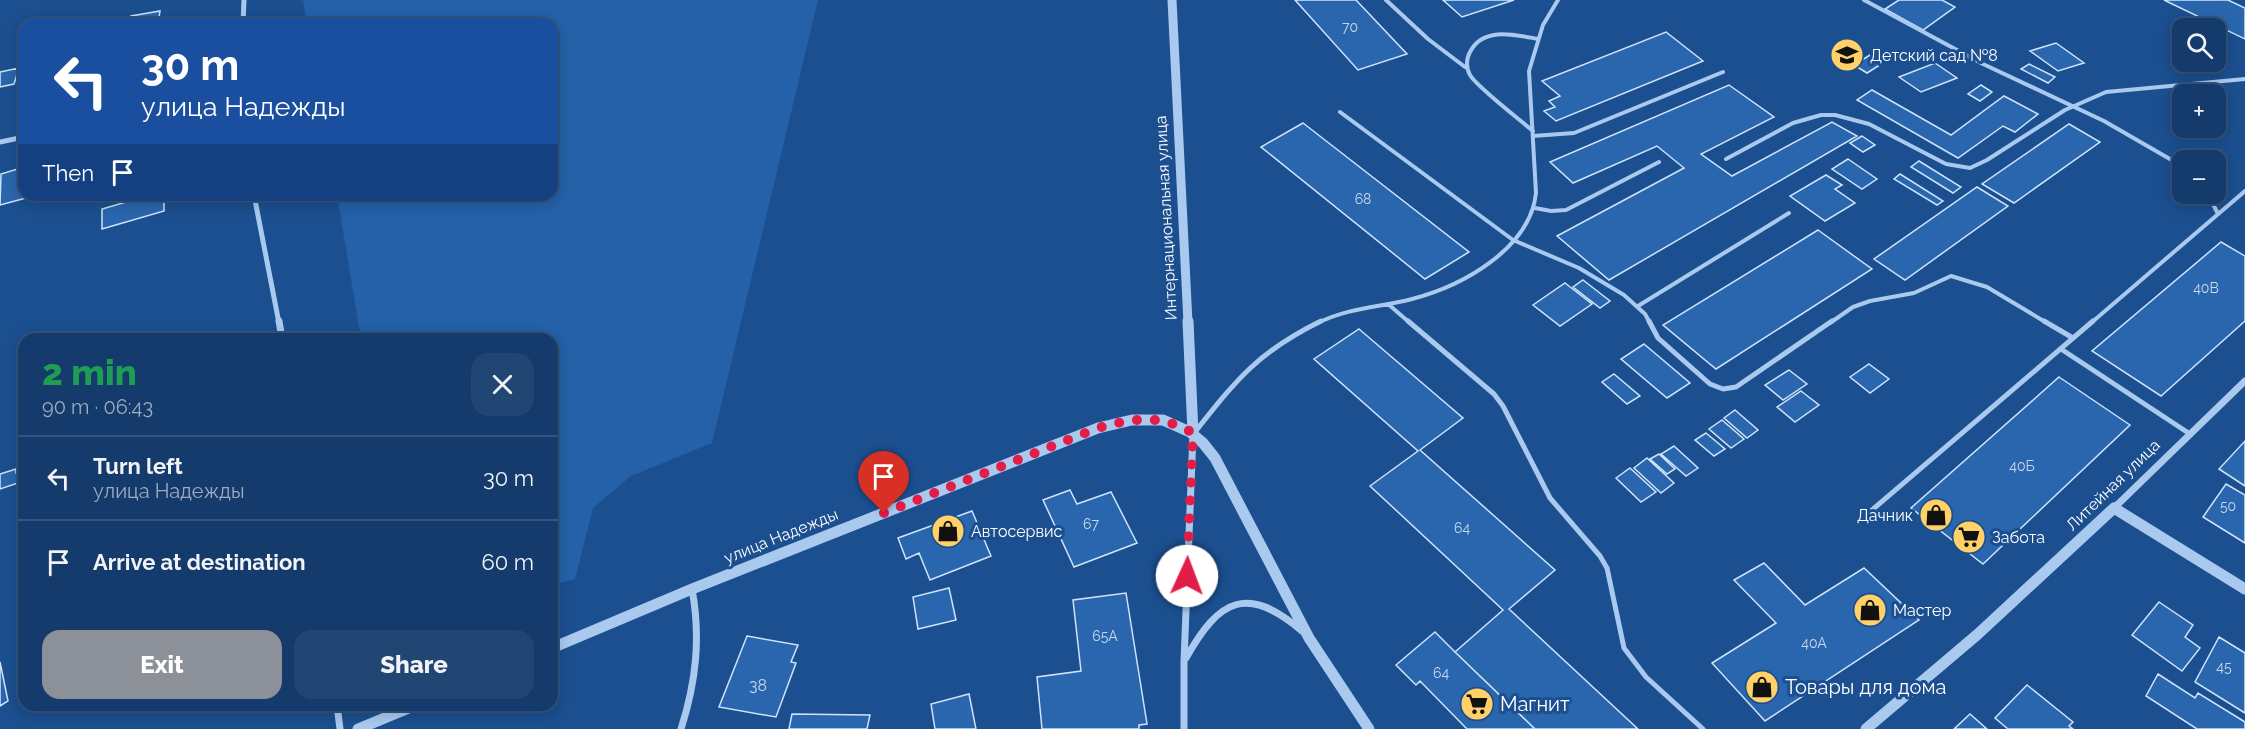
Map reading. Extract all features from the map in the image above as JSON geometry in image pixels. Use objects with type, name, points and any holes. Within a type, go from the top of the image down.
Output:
[{"type":"street","points":[[243,18],[244,0]]},
{"type":"street","name":"Интернациональная улица","points":[[1172,0],[1193,433],[1184,661],[1184,729]]},
{"type":"street","points":[[0,142],[18,138]]},
{"type":"street","points":[[255,201],[281,333]]},
{"type":"street","name":"Литейная улица","points":[[1866,729],[1978,634],[2114,508],[2245,381]]},
{"type":"street","name":"улица Надежды","points":[[558,646],[1098,428],[1122,421],[1162,419],[1193,433]]},
{"type":"street","points":[[1193,433],[1204,442],[1227,478],[1309,638],[1369,729]]},
{"type":"street","points":[[2114,508],[2245,589]]},
{"type":"street","points":[[681,729],[698,654],[699,632],[692,590]]},
{"type":"street","points":[[1184,661],[1195,638],[1210,620],[1226,608],[1241,603],[1259,603],[1275,610],[1288,618],[1309,638]]},
{"type":"street","points":[[338,711],[340,729]]},
{"type":"street","points":[[358,729],[402,711]]},
{"type":"lane","points":[[1386,0],[1428,39],[1465,67],[1471,77],[1533,133],[1557,136],[1593,127],[1724,72]]},
{"type":"lane","points":[[1193,433],[1240,377],[1270,350],[1326,318],[1429,294],[1454,283],[1479,268],[1526,226],[1535,208],[1529,71],[1538,39],[1557,0]]},
{"type":"lane","points":[[1864,0],[1983,64],[2071,105],[2172,159]]},
{"type":"lane","points":[[1465,67],[1466,56],[1485,38],[1500,34],[1538,39]]},
{"type":"lane","points":[[1726,159],[1800,120],[1816,115],[1836,114],[1858,121],[1951,166],[1972,168],[2018,141],[2071,105],[2106,92],[2245,79]]},
{"type":"lane","points":[[1340,112],[1513,240],[1580,268],[1624,294],[1638,306],[1658,338],[1710,384],[1724,389],[1736,387],[1853,307],[1870,301],[1914,293],[1951,276],[1987,287],[2073,338]]},
{"type":"lane","points":[[1535,208],[1551,211],[1566,210],[1659,162]]},
{"type":"lane","points":[[1865,516],[2245,191]]},
{"type":"lane","points":[[2213,204],[2218,214]]},
{"type":"lane","points":[[1638,306],[1789,213]]},
{"type":"lane","points":[[1388,304],[1494,394],[1503,406],[1550,498],[1600,556],[1607,568],[1623,648],[1646,676],[1703,729]]},
{"type":"lane","points":[[2061,349],[2190,434]]},
{"type":"shaded area","points":[[303,0],[818,0],[712,443],[631,476],[593,508],[575,579],[558,583],[558,333],[360,333],[338,201],[558,201],[558,18],[306,18]]},
{"type":"building","points":[[1295,0],[1356,0],[1407,54],[1358,70]]},
{"type":"building","points":[[1443,0],[1514,0],[1462,17]]},
{"type":"building","points":[[1899,0],[1942,0],[1955,7],[1923,30],[1885,9]]},
{"type":"building","points":[[2164,0],[2228,0],[2245,8],[2245,39],[2226,30],[2226,18],[2201,18]]},
{"type":"building","points":[[160,11],[159,18],[130,18],[131,16]]},
{"type":"building","points":[[1666,32],[1703,61],[1556,121],[1544,111],[1555,107],[1549,101],[1560,96],[1542,81]]},
{"type":"building","points":[[2056,43],[2084,63],[2058,71],[2030,51]]},
{"type":"building","points":[[1878,50],[1891,58],[1867,73],[1854,65]]},
{"type":"building","points":[[1935,63],[1957,78],[1921,92],[1899,77]]},
{"type":"building","points":[[2029,64],[2055,77],[2048,83],[2021,69]]},
{"type":"building","points":[[18,68],[14,84],[0,87],[0,72]]},
{"type":"building","points":[[1729,85],[1774,117],[1701,154],[1732,176],[1832,122],[1857,136],[1609,280],[1557,236],[1684,168],[1657,146],[1573,183],[1550,162]]},
{"type":"building","points":[[1981,85],[1992,92],[1980,101],[1968,94]]},
{"type":"building","points":[[1872,90],[1951,135],[2004,96],[2038,114],[2015,132],[2003,126],[1958,158],[1857,100]]},
{"type":"building","points":[[1303,123],[1469,252],[1425,279],[1261,147]]},
{"type":"building","points":[[2069,124],[2100,142],[2014,203],[1982,184]]},
{"type":"building","points":[[1862,136],[1875,145],[1863,152],[1850,143]]},
{"type":"building","points":[[1848,159],[1877,179],[1862,189],[1832,169]]},
{"type":"building","points":[[1919,161],[1961,187],[1953,193],[1911,167]]},
{"type":"building","points":[[18,169],[18,200],[0,205],[1,174]]},
{"type":"building","points":[[1900,174],[1943,201],[1937,205],[1894,179]]},
{"type":"building","points":[[1826,175],[1842,185],[1835,189],[1855,203],[1825,221],[1790,196]]},
{"type":"building","points":[[1977,187],[2008,206],[1905,280],[1874,259]]},
{"type":"building","points":[[129,201],[164,201],[164,211],[102,229],[102,209]]},
{"type":"building","points":[[1818,230],[1872,269],[1716,369],[1663,325]]},
{"type":"building","points":[[2221,242],[2245,256],[2245,321],[2161,396],[2092,351]]},
{"type":"building","points":[[1583,280],[1610,301],[1600,308],[1573,287]]},
{"type":"building","points":[[1565,283],[1592,304],[1560,326],[1533,305]]},
{"type":"building","points":[[1359,329],[1463,418],[1420,450],[1555,570],[1509,609],[1638,729],[1535,729],[1455,652],[1503,610],[1370,486],[1418,451],[1314,359]]},
{"type":"building","points":[[1644,344],[1690,383],[1667,398],[1621,359]]},
{"type":"building","points":[[1869,364],[1889,379],[1870,393],[1850,377]]},
{"type":"building","points":[[1789,370],[1807,384],[1783,400],[1765,385]]},
{"type":"building","points":[[1614,374],[1640,396],[1627,404],[1602,382]]},
{"type":"building","points":[[2059,377],[2130,425],[1983,564],[1911,508]]},
{"type":"building","points":[[1801,391],[1819,405],[1795,422],[1777,407]]},
{"type":"building","points":[[1735,410],[1758,430],[1747,438],[1724,418]]},
{"type":"building","points":[[1722,420],[1744,439],[1731,448],[1709,429]]},
{"type":"building","points":[[1706,433],[1725,449],[1714,456],[1695,440]]},
{"type":"building","points":[[2245,441],[2245,486],[2219,469]]},
{"type":"building","points":[[1674,446],[1698,468],[1686,476],[1661,454]]},
{"type":"building","points":[[1659,454],[1675,469],[1667,474],[1650,459]]},
{"type":"building","points":[[1647,458],[1674,483],[1661,493],[1634,468]]},
{"type":"building","points":[[1630,468],[1656,492],[1641,502],[1616,478]]},
{"type":"building","points":[[16,469],[18,483],[0,489],[0,474]]},
{"type":"building","points":[[2226,484],[2245,495],[2245,543],[2203,517]]},
{"type":"building","points":[[1070,490],[1077,504],[1111,492],[1137,543],[1074,567],[1043,500]]},
{"type":"building","points":[[972,511],[991,556],[930,580],[919,553],[906,559],[898,538]]},
{"type":"building","points":[[1764,563],[1805,605],[1864,568],[1919,620],[1765,721],[1712,663],[1776,623],[1734,580]]},
{"type":"building","points":[[949,588],[956,620],[918,629],[913,597]]},
{"type":"building","points":[[1126,593],[1147,724],[1139,725],[1139,729],[1042,729],[1037,677],[1081,671],[1073,600]]},
{"type":"building","points":[[2159,602],[2193,625],[2185,637],[2200,648],[2182,671],[2132,635]]},
{"type":"building","points":[[1435,632],[1535,729],[1467,729],[1420,681],[1416,685],[1396,665]]},
{"type":"building","points":[[747,636],[798,645],[791,662],[796,663],[776,717],[719,707]]},
{"type":"building","points":[[2219,637],[2245,653],[2245,713],[2195,682]]},
{"type":"building","points":[[0,662],[8,701],[0,706]]},
{"type":"building","points":[[2158,674],[2195,698],[2198,693],[2245,722],[2245,729],[2197,729],[2146,696]]},
{"type":"building","points":[[2027,685],[2073,722],[2069,726],[2073,729],[2008,729],[1995,718]]},
{"type":"building","points":[[969,694],[976,729],[935,729],[931,704]]},
{"type":"building","points":[[792,714],[870,715],[867,729],[789,729]]},
{"type":"building","points":[[1970,714],[1987,729],[1954,729]]},
{"type":"place","name":"Детский сад №8","points":[[1847,55]]},
{"type":"place","name":"Дачник","points":[[1936,515]]},
{"type":"place","name":"Автосервис","points":[[948,531]]},
{"type":"place","name":"Забота","points":[[1969,537]]},
{"type":"place","name":"Мастер","points":[[1870,610]]},
{"type":"place","name":"Товары для дома","points":[[1762,687]]},
{"type":"place","name":"Магнит","points":[[1477,704]]},
{"type":"route","points":[[884,513],[1098,428],[1122,421],[1162,419],[1193,433],[1187,576]]}]
